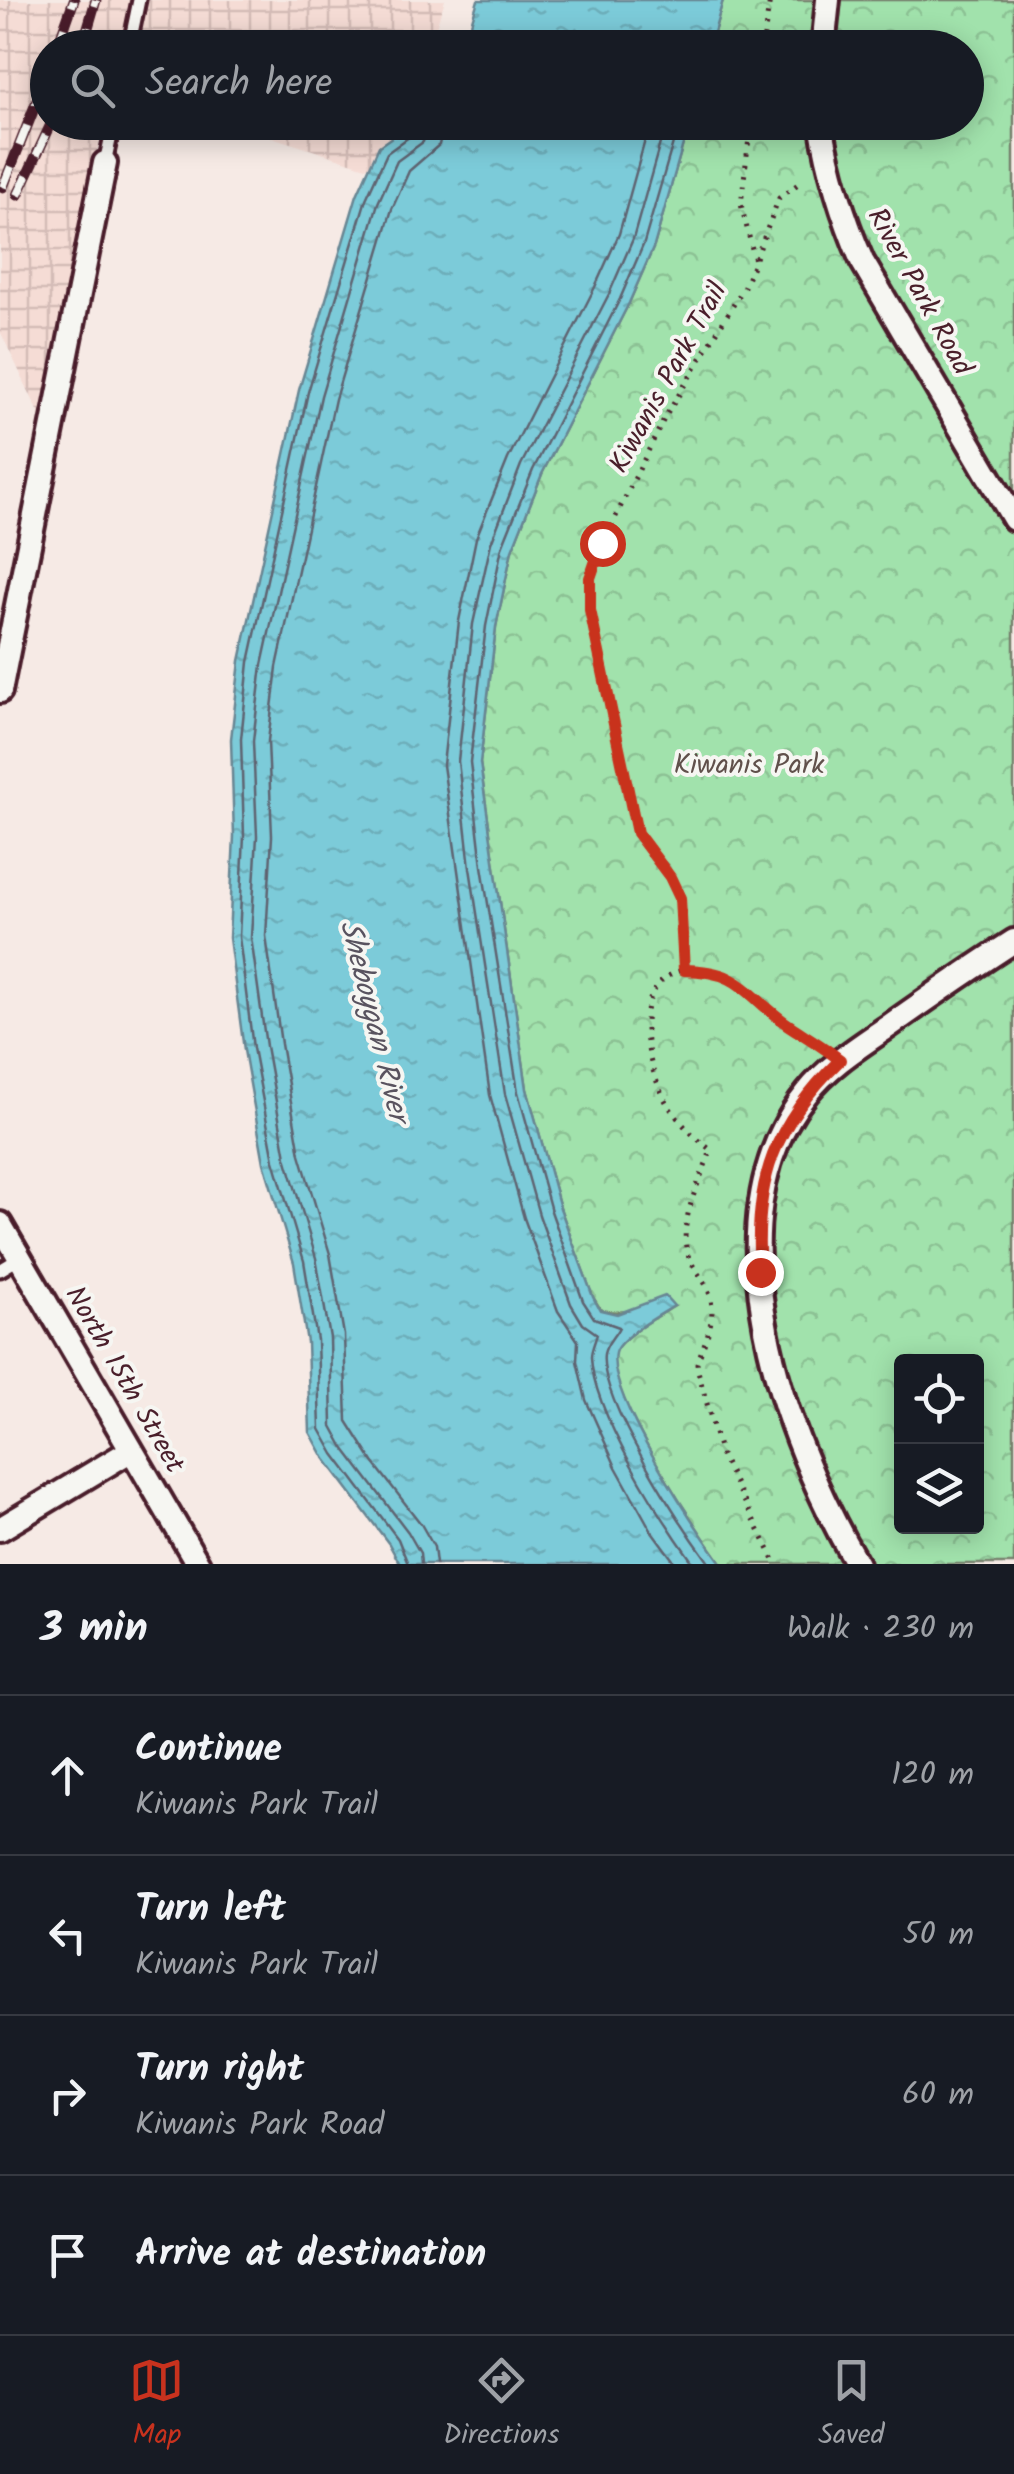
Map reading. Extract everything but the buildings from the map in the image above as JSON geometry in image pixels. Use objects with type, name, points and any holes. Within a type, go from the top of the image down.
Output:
[{"type":"street","points":[[825,30],[828,0]]},
{"type":"street","name":"River Park Road","points":[[824,140],[843,218],[862,261],[1014,519]]},
{"type":"street","points":[[0,691],[105,164]]},
{"type":"street","points":[[857,1564],[833,1522],[792,1422],[762,1303],[758,1240],[762,1194],[778,1140],[807,1092],[840,1060],[1014,940]]},
{"type":"street","name":"North 15th Street","points":[[0,1224],[10,1264],[198,1564]]},
{"type":"street","points":[[0,1529],[130,1451]]},
{"type":"lane","points":[[133,30],[139,0]]},
{"type":"lane","points":[[105,164],[110,140]]},
{"type":"path","points":[[765,30],[770,0]]},
{"type":"path","name":"Kiwanis Park Trail","points":[[748,140],[741,204],[755,260]]},
{"type":"path","name":"Kiwanis Park Trail","points":[[684,970],[680,898],[670,877],[637,833],[590,610],[590,578],[602,543],[664,419],[742,289],[779,198],[798,184]]},
{"type":"path","points":[[776,1564],[726,1468],[698,1371],[714,1309],[685,1245],[694,1192],[711,1150],[696,1139],[666,1102],[644,1020],[656,987],[668,976],[684,970],[708,971],[733,978],[784,1022],[816,1040],[840,1060]]},
{"type":"shaded area","points":[[0,0],[445,0],[435,30],[30,30],[30,140],[100,140],[42,419],[0,331]]},
{"type":"shaded area","points":[[281,140],[399,140],[388,174]]},
{"type":"green space","name":"Kiwanis Park","points":[[723,0],[1014,0],[1014,1564],[722,1564],[638,1429],[616,1374],[617,1348],[673,1307],[601,1310],[560,1208],[527,1089],[480,763],[496,627],[512,550],[542,474],[654,246],[684,140],[984,140],[984,30],[715,30]]},
{"type":"water","points":[[478,0],[723,0],[715,30],[469,30]]},
{"type":"water","name":"Sheboygan River","points":[[388,140],[684,140],[654,246],[542,474],[512,550],[496,627],[480,763],[527,1089],[560,1208],[600,1310],[617,1314],[665,1296],[674,1306],[640,1327],[618,1347],[616,1373],[624,1399],[655,1461],[722,1564],[400,1564],[310,1432],[307,1342],[294,1263],[264,1163],[229,938],[234,836],[231,739],[240,661],[299,390],[357,195],[379,146]]},
{"type":"railway","points":[[63,30],[74,0]]},
{"type":"railway","points":[[87,30],[96,0]]},
{"type":"railway","points":[[3,187],[30,119]]},
{"type":"railway","points":[[18,195],[44,140]]},
{"type":"route","points":[[602,543],[590,578],[590,610],[637,833],[670,877],[680,898],[684,970],[733,978],[784,1022],[816,1040],[840,1060],[807,1092],[778,1140],[758,1222],[760,1272]]}]
